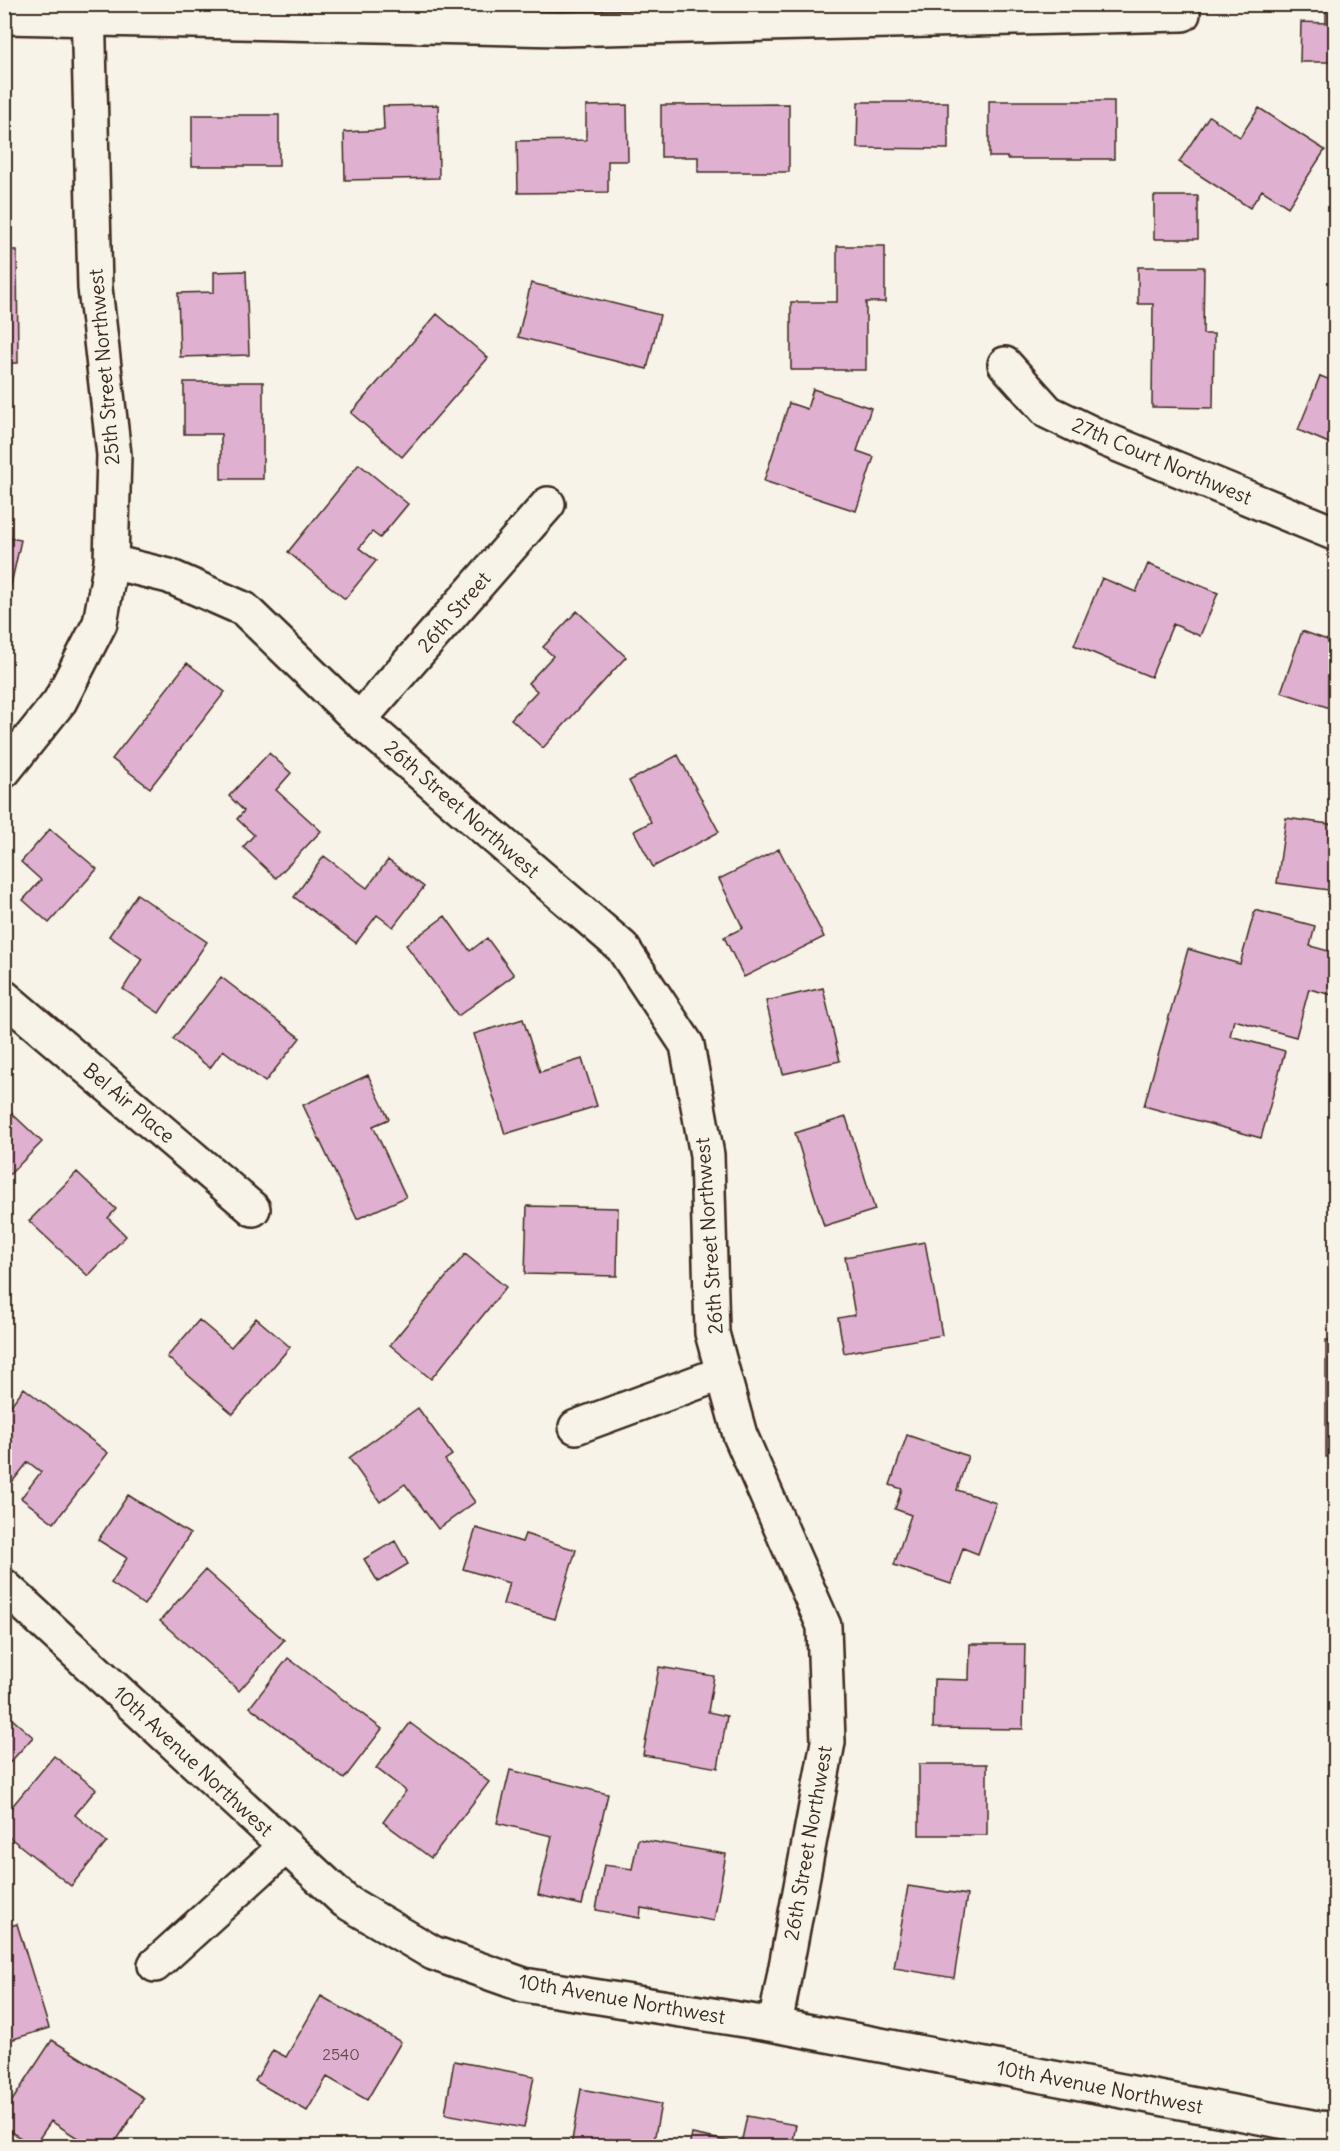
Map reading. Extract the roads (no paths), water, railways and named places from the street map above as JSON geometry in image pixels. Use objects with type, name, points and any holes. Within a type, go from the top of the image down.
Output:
[{"type":"street","points":[[4,17],[89,11],[561,29],[1183,14]]},
{"type":"street","name":"25th Street Northwest","points":[[4,771],[60,701],[95,633],[100,623],[111,562],[114,455],[95,288],[89,11]]},
{"type":"street","name":"27th Court Northwest","points":[[1005,364],[1048,412],[1104,439],[1335,534]]},
{"type":"street","name":"26th Street","points":[[360,720],[548,504]]},
{"type":"street","name":"26th Street Northwest","points":[[111,562],[169,576],[244,609],[360,720],[622,947],[687,1045],[707,1155],[712,1333],[740,1435],[824,1626],[828,1742],[775,2025]]},
{"type":"street","name":"Bel Air Place","points":[[4,997],[253,1209]]},
{"type":"street","points":[[576,1427],[723,1372]]},
{"type":"street","name":"10th Avenue Northwest","points":[[4,1586],[345,1901],[433,1953],[524,1985],[775,2025],[1305,2126],[1335,2129]]},
{"type":"street","points":[[154,1965],[286,1846]]}]
